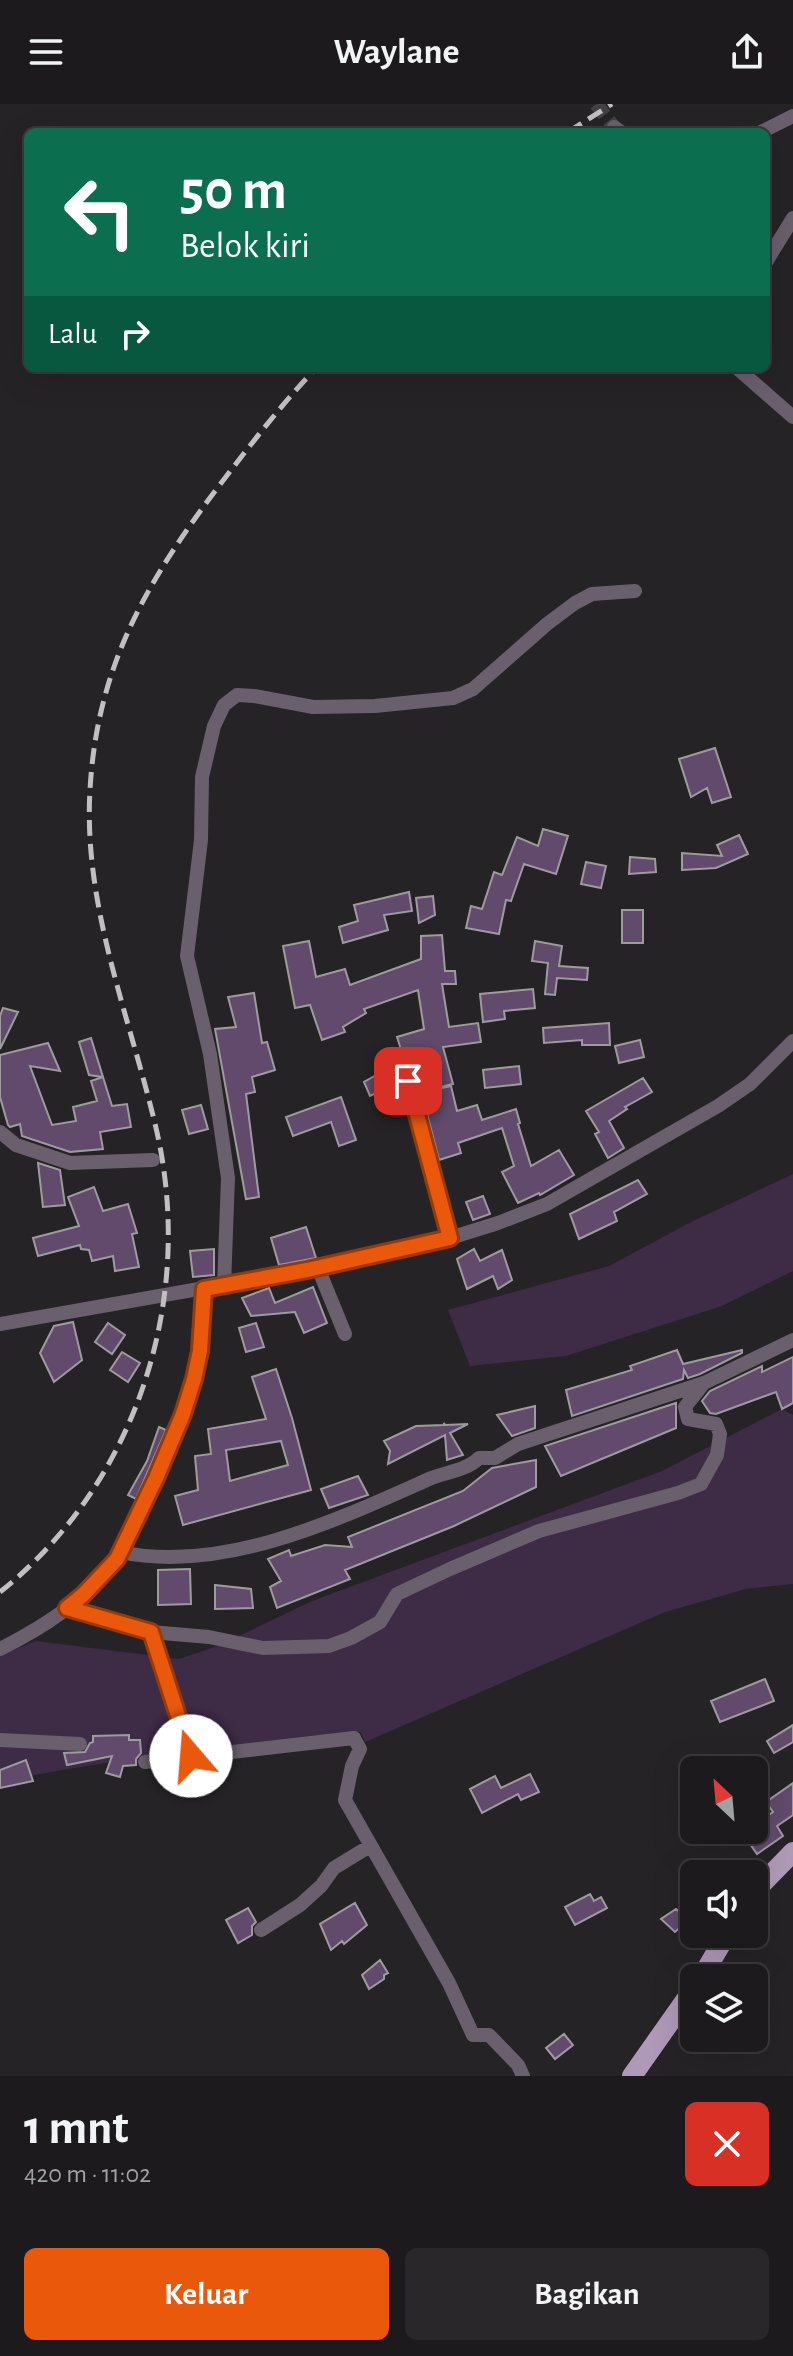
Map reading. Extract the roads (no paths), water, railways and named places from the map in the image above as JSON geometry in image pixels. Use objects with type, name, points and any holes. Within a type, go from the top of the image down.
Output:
[{"type":"main road","points":[[768,1878],[793,1852]]},
{"type":"main road","points":[[632,2076],[680,2008]]},
{"type":"street","points":[[769,128],[793,116]]},
{"type":"street","points":[[770,255],[793,218]]},
{"type":"street","points":[[742,372],[793,417]]},
{"type":"street","points":[[224,1286],[228,1178],[210,1054],[187,956],[201,840],[202,777],[214,726],[224,705],[237,695],[313,707],[375,706],[453,698],[473,689],[575,603],[592,594],[635,591]]},
{"type":"street","points":[[0,1324],[318,1268],[450,1238],[547,1204],[663,1139],[750,1084],[793,1041]]},
{"type":"street","points":[[408,1081],[450,1238]]},
{"type":"street","points":[[0,1132],[16,1145],[70,1163],[153,1160]]},
{"type":"street","points":[[318,1268],[345,1334]]},
{"type":"street","points":[[0,1649],[33,1633],[67,1608],[83,1595],[120,1552],[147,1499],[183,1414],[200,1351],[204,1289]]},
{"type":"street","points":[[120,1552],[144,1557],[178,1558],[224,1552],[270,1541],[352,1514],[434,1477],[473,1464],[479,1458],[495,1458],[518,1444],[704,1383],[793,1340]]},
{"type":"street","points":[[67,1608],[151,1632],[209,1637],[263,1648],[329,1646],[380,1622],[397,1594],[450,1569],[539,1531],[701,1484],[717,1455],[720,1434],[716,1424],[688,1419],[685,1407],[704,1383]]},
{"type":"street","points":[[151,1632],[191,1756]]},
{"type":"street","points":[[145,1762],[354,1738],[360,1749],[352,1766],[345,1800],[449,1983],[473,2035],[489,2035],[518,2065],[523,2076]]},
{"type":"street","points":[[0,1740],[80,1744]]},
{"type":"street","points":[[261,1930],[300,1905],[321,1886],[334,1868],[370,1846]]},
{"type":"tunnel","points":[[596,104],[614,127]]},
{"type":"railway","points":[[574,128],[612,104]]},
{"type":"railway","points":[[0,1592],[48,1548],[88,1497],[120,1442],[144,1383],[160,1321],[168,1257],[166,1192],[156,1128],[111,961],[94,876],[90,790],[104,701],[132,623],[173,550],[247,450],[312,372]]}]
